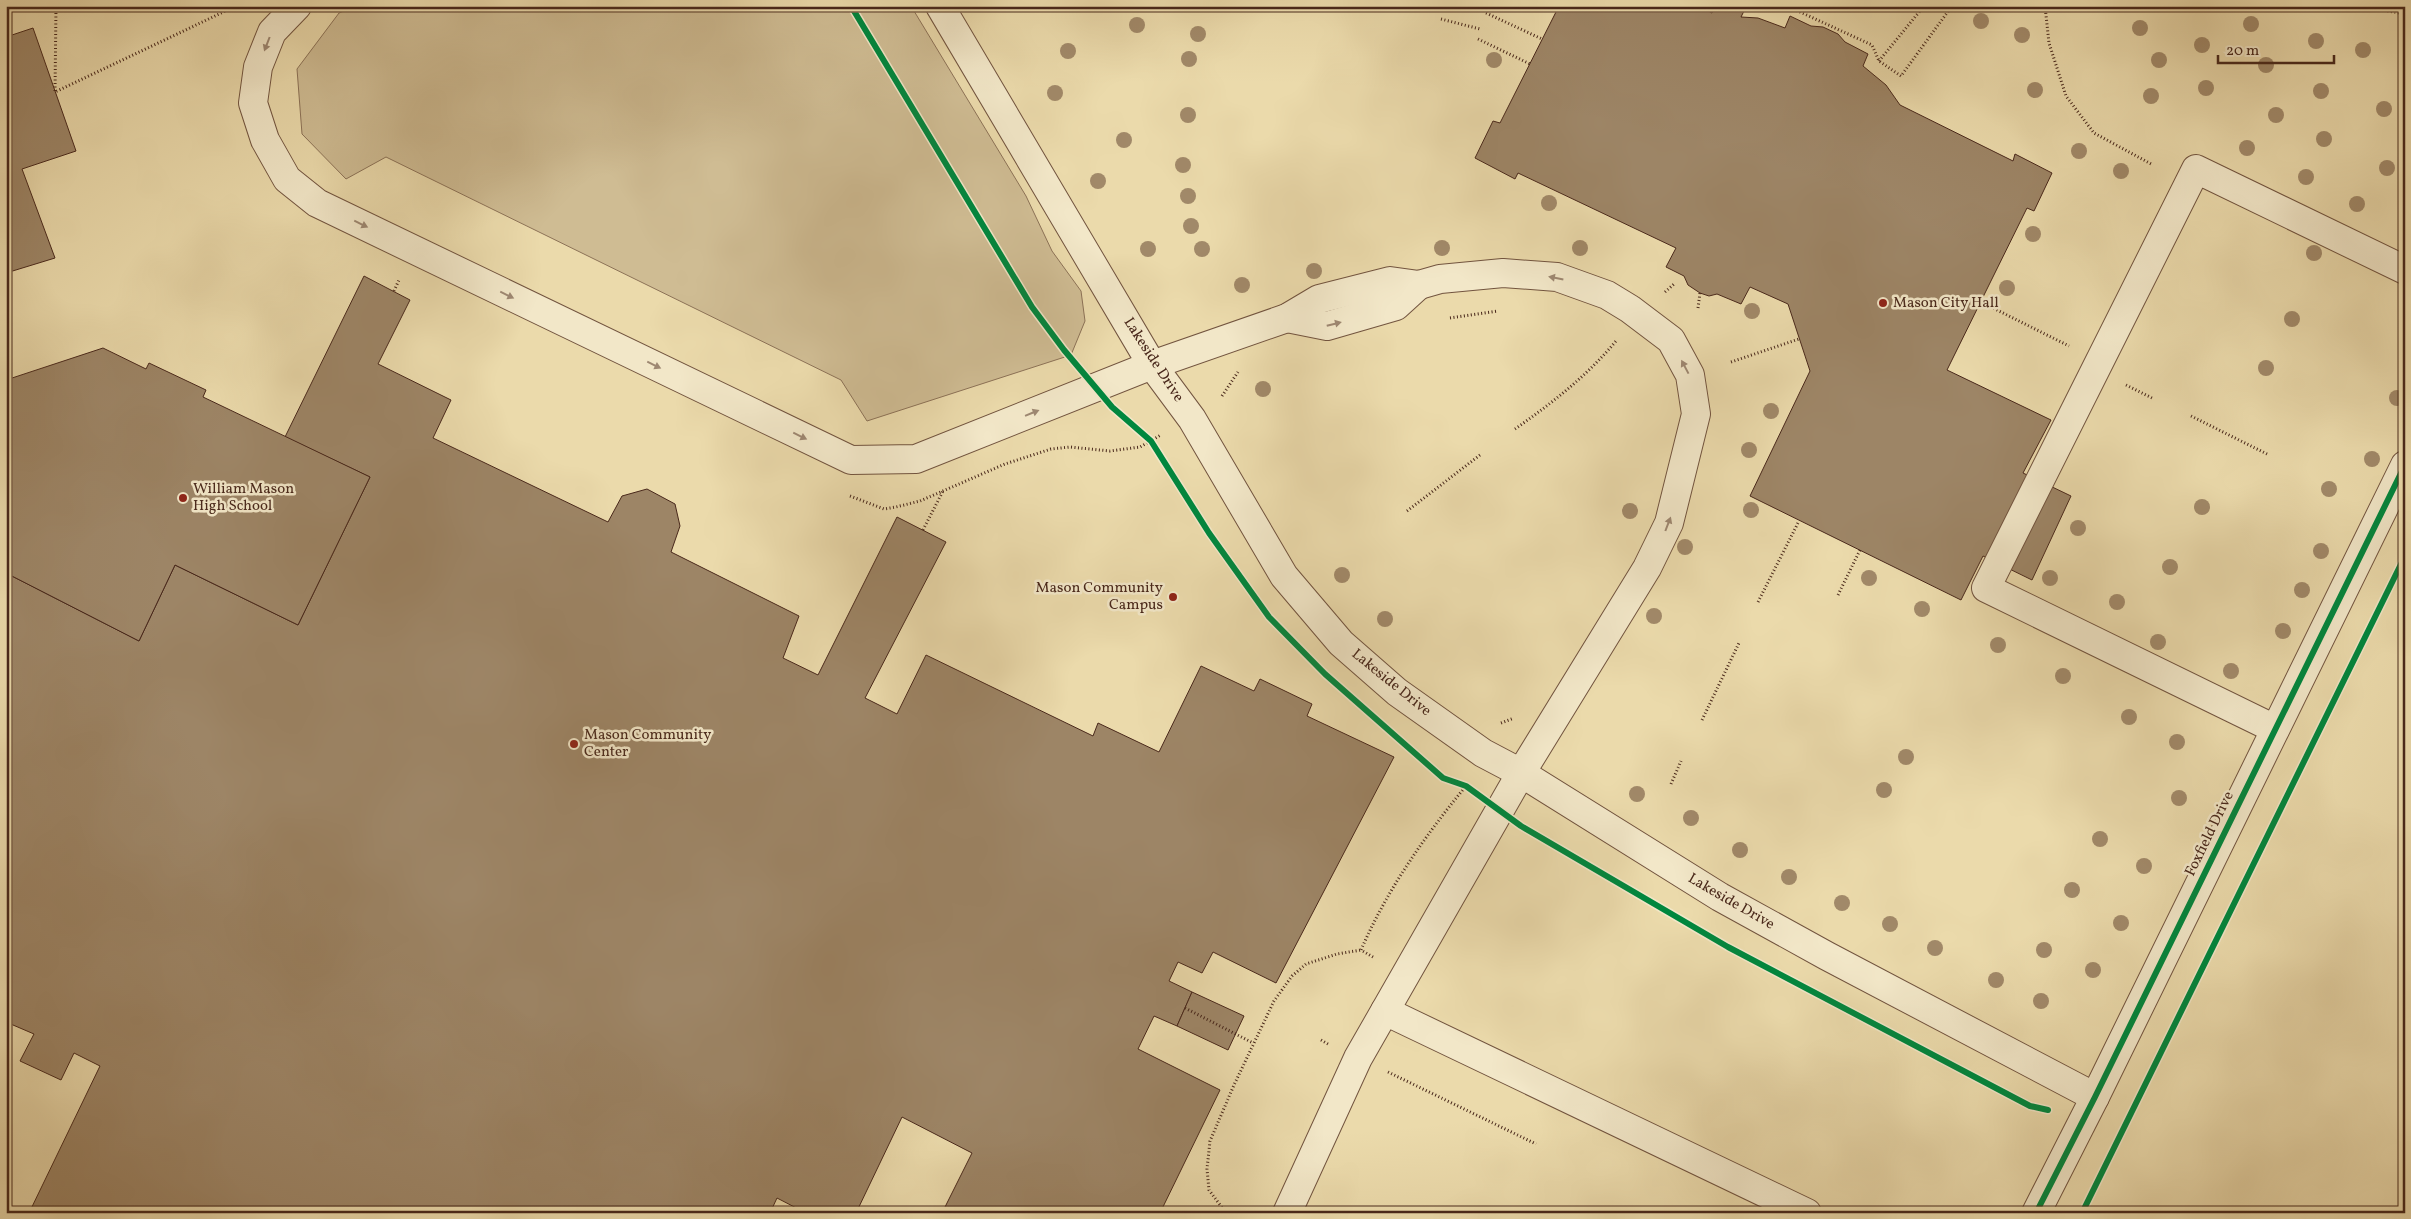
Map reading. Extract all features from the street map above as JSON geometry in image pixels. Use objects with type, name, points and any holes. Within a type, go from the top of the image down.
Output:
[{"type":"street","points":[[297,6],[272,32],[258,67],[253,104],[265,140],[287,179],[317,203],[851,460],[916,459],[1152,365],[1286,318],[1319,298],[1390,281],[1419,285],[1440,279],[1503,273],[1558,277],[1607,295],[1630,309],[1671,340],[1690,375],[1696,414],[1669,523],[1647,568],[1521,773],[1358,1058],[1287,1213]]},
{"type":"street","name":"Lakeside Drive","points":[[940,6],[1152,365],[1192,419],[1284,576],[1341,644],[1405,698],[1483,753],[1521,773],[1720,897],[1827,956],[2095,1097]]},
{"type":"street","points":[[2275,730],[1986,588],[2196,169],[2405,270]]},
{"type":"street","name":"Foxfield Drive","points":[[2036,1213],[2095,1097],[2405,465]]},
{"type":"street","points":[[1385,1011],[1807,1213]]},
{"type":"path","points":[[56,6],[55,92],[236,6]]},
{"type":"path","points":[[1787,6],[1872,45],[1880,61],[1901,76],[1952,6]]},
{"type":"path","points":[[1880,61],[1924,6]]},
{"type":"path","points":[[2045,6],[2050,43],[2066,96],[2094,133],[2153,165]]},
{"type":"path","points":[[2360,6],[2405,14]]},
{"type":"path","points":[[1486,13],[1542,38]]},
{"type":"path","points":[[1440,19],[1480,29]]},
{"type":"path","points":[[1478,39],[1530,64]]},
{"type":"path","points":[[394,292],[401,277]]},
{"type":"path","points":[[1661,296],[1674,284]]},
{"type":"path","points":[[1698,308],[1700,293]]},
{"type":"path","points":[[1981,302],[2071,348]]},
{"type":"path","points":[[1450,318],[1498,311]]},
{"type":"path","points":[[1731,362],[1799,339]]},
{"type":"path","points":[[1515,429],[1571,387],[1599,362],[1617,340]]},
{"type":"path","points":[[2118,381],[2154,399]]},
{"type":"path","points":[[2190,416],[2269,455]]},
{"type":"path","points":[[1146,436],[1156,449]]},
{"type":"path","points":[[1407,510],[1480,455]]},
{"type":"path","points":[[922,530],[943,491]]},
{"type":"path","points":[[1758,602],[1799,521]]},
{"type":"path","points":[[1838,596],[1860,550]]},
{"type":"path","points":[[1702,720],[1740,643]]},
{"type":"path","points":[[1671,784],[1681,762]]},
{"type":"path","points":[[1458,784],[1466,786],[1500,810]]},
{"type":"path","points":[[1361,950],[1398,878],[1432,828],[1466,786]]},
{"type":"path","points":[[1224,1212],[1209,1190],[1207,1169],[1210,1141],[1253,1043],[1274,1001],[1292,976],[1306,964],[1336,954],[1361,950],[1373,957]]},
{"type":"path","points":[[1185,1008],[1253,1043]]},
{"type":"path","points":[[1380,1069],[1536,1144]]},
{"type":"shaded area","points":[[356,6],[911,6],[1026,196],[1052,251],[1081,291],[1085,321],[1071,355],[867,421],[841,380],[386,157],[346,179],[302,134],[297,69],[339,13]]},
{"type":"building","name":"Mason City Hall","points":[[1559,6],[1699,6],[1712,13],[1715,6],[1739,6],[1745,9],[1741,17],[1758,18],[1785,28],[1790,16],[1811,26],[1823,27],[1838,34],[1845,42],[1868,54],[1863,66],[1886,85],[1900,105],[2013,161],[2015,154],[2052,173],[2034,211],[2027,208],[1947,370],[2051,420],[2023,473],[2071,496],[2032,580],[1983,556],[1961,600],[1750,496],[1810,371],[1788,304],[1750,287],[1741,304],[1717,294],[1709,296],[1700,293],[1688,285],[1684,276],[1666,267],[1676,248],[1518,173],[1515,179],[1475,158],[1493,121],[1500,123]]},
{"type":"building","points":[[33,28],[76,151],[22,169],[55,258],[6,273],[6,37]]},
{"type":"building","name":"Mason Community Center","points":[[364,276],[410,300],[378,364],[451,400],[433,438],[608,522],[622,496],[647,489],[675,504],[680,526],[671,552],[799,616],[783,658],[818,675],[897,517],[946,542],[865,698],[897,714],[926,655],[1093,736],[1098,723],[1159,752],[1201,666],[1254,691],[1260,679],[1312,704],[1307,716],[1394,757],[1276,983],[1213,952],[1202,973],[1178,962],[1169,981],[1192,992],[1177,1026],[1154,1016],[1138,1049],[1220,1090],[1160,1213],[942,1213],[972,1153],[902,1117],[856,1213],[806,1213],[777,1198],[770,1213],[29,1213],[100,1066],[74,1053],[61,1080],[20,1061],[34,1034],[6,1022],[6,573],[139,641],[175,565],[298,625],[370,477],[285,437]]},
{"type":"building","name":"William Mason High School","points":[[103,348],[146,369],[149,363],[206,390],[203,397],[370,477],[298,625],[175,565],[139,641],[6,573],[6,380]]},
{"type":"building","points":[[1192,992],[1244,1016],[1228,1050],[1177,1026]]},
{"type":"cycle path","points":[[851,6],[1032,307],[1064,350],[1112,407],[1151,441],[1209,533],[1269,617],[1325,674],[1443,778],[1466,786],[1521,826],[1728,947],[2030,1106],[2048,1110]]},
{"type":"cycle path","points":[[2036,1213],[2095,1097],[2405,465]]},
{"type":"cycle path","points":[[2082,1213],[2405,556]]},
{"type":"place","name":"Mason City Hall","points":[[1883,303]]},
{"type":"place","name":"William Mason High School","points":[[183,498]]},
{"type":"place","name":"Mason Community Campus","points":[[1173,597]]},
{"type":"place","name":"Mason Community Center","points":[[574,744]]}]
